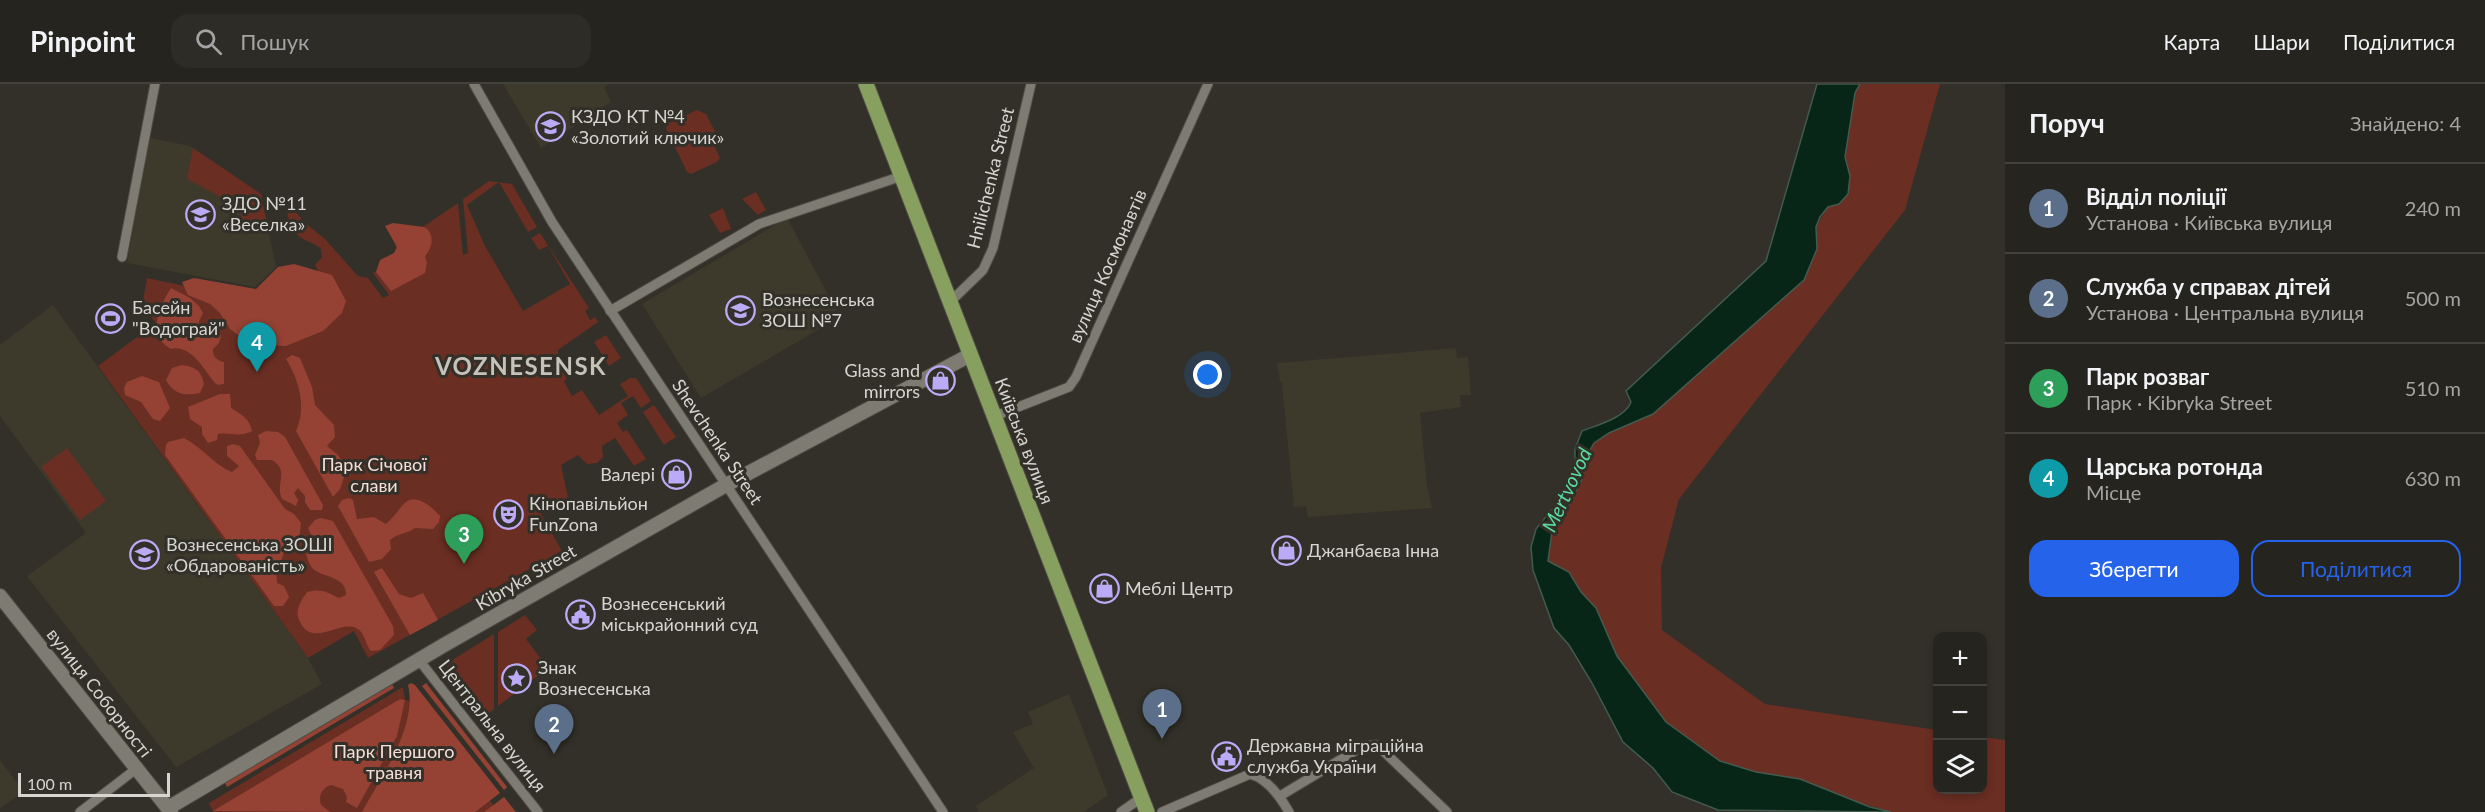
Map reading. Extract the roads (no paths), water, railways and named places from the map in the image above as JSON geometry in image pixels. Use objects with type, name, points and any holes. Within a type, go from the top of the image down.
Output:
[{"type":"main road","name":"Київська вулиця","points":[[866,84],[951,301],[969,355],[1142,807]]},
{"type":"main road","name":"Kibryka Street","points":[[169,810],[419,660],[726,485],[969,355]]},
{"type":"main road","name":"вулиця Соборності","points":[[0,596],[169,810]]},
{"type":"street","points":[[122,257],[155,84]]},
{"type":"street","name":"Shevchenka Street","points":[[474,84],[552,222],[943,812]]},
{"type":"street","name":"Hnilichenka Street","points":[[951,301],[983,270],[993,248],[1031,84]]},
{"type":"street","name":"вулиця Космонавтів","points":[[993,417],[1069,387],[1076,377],[1208,84]]},
{"type":"street","points":[[610,311],[759,224],[902,176]]},
{"type":"street","name":"Центральна вулиця","points":[[419,660],[538,812]]},
{"type":"street","points":[[1280,796],[1363,746],[1377,745],[1447,812]]},
{"type":"street","points":[[80,812],[136,769]]},
{"type":"street","points":[[1162,812],[1250,774],[1259,777],[1280,796],[1289,812]]},
{"type":"street","points":[[1121,812],[1142,807]]},
{"type":"water","name":"Mertvovod","points":[[1817,84],[1860,84],[1855,93],[1845,157],[1850,176],[1848,194],[1839,204],[1828,207],[1820,217],[1816,227],[1817,249],[1804,280],[1653,414],[1609,433],[1594,443],[1589,452],[1582,479],[1560,523],[1552,531],[1548,561],[1569,572],[1581,592],[1596,608],[1617,656],[1666,722],[1720,761],[1756,772],[1800,779],[1870,807],[1891,812],[1718,810],[1672,792],[1653,768],[1623,742],[1569,645],[1554,628],[1533,570],[1531,547],[1536,529],[1557,503],[1575,468],[1575,449],[1582,431],[1617,417],[1628,408],[1631,402],[1626,391],[1766,261]]},
{"type":"place","name":"КЗДО КТ №4 «Золотий ключик»","points":[[550,127]]},
{"type":"place","name":"ЗДО №11 «Веселка»","points":[[201,214]]},
{"type":"place","name":"Вознесенська ЗОШ №7","points":[[741,310]]},
{"type":"place","name":"Басейн \"Водограй\"","points":[[111,318]]},
{"type":"place","name":"Царська ротонда","points":[[257,372]]},
{"type":"place","name":"Glass and mirrors","points":[[941,381]]},
{"type":"place","name":"Валері","points":[[676,475]]},
{"type":"place","name":"Кінопавільйон FunZona","points":[[508,514]]},
{"type":"place","name":"Джанбаєва Інна","points":[[1286,551]]},
{"type":"place","name":"Вознесенська ЗОШІ «Обдарованість»","points":[[145,555]]},
{"type":"place","name":"Парк розваг","points":[[464,564]]},
{"type":"place","name":"Меблі Центр","points":[[1104,589]]},
{"type":"place","name":"Вознесенський міськрайонний суд","points":[[580,614]]},
{"type":"place","name":"Знак Вознесенська","points":[[517,678]]},
{"type":"place","name":"Відділ поліції","points":[[1162,739]]},
{"type":"place","name":"Служба у справах дітей","points":[[554,754]]},
{"type":"place","name":"Державна міграційна служба України","points":[[1226,756]]},
{"type":"district","name":"VOZNESENSK","points":[[521,367]]},
{"type":"park label","name":"Парк Січової слави","points":[[374,475]]},
{"type":"park label","name":"Парк Першого травня","points":[[394,762]]}]
